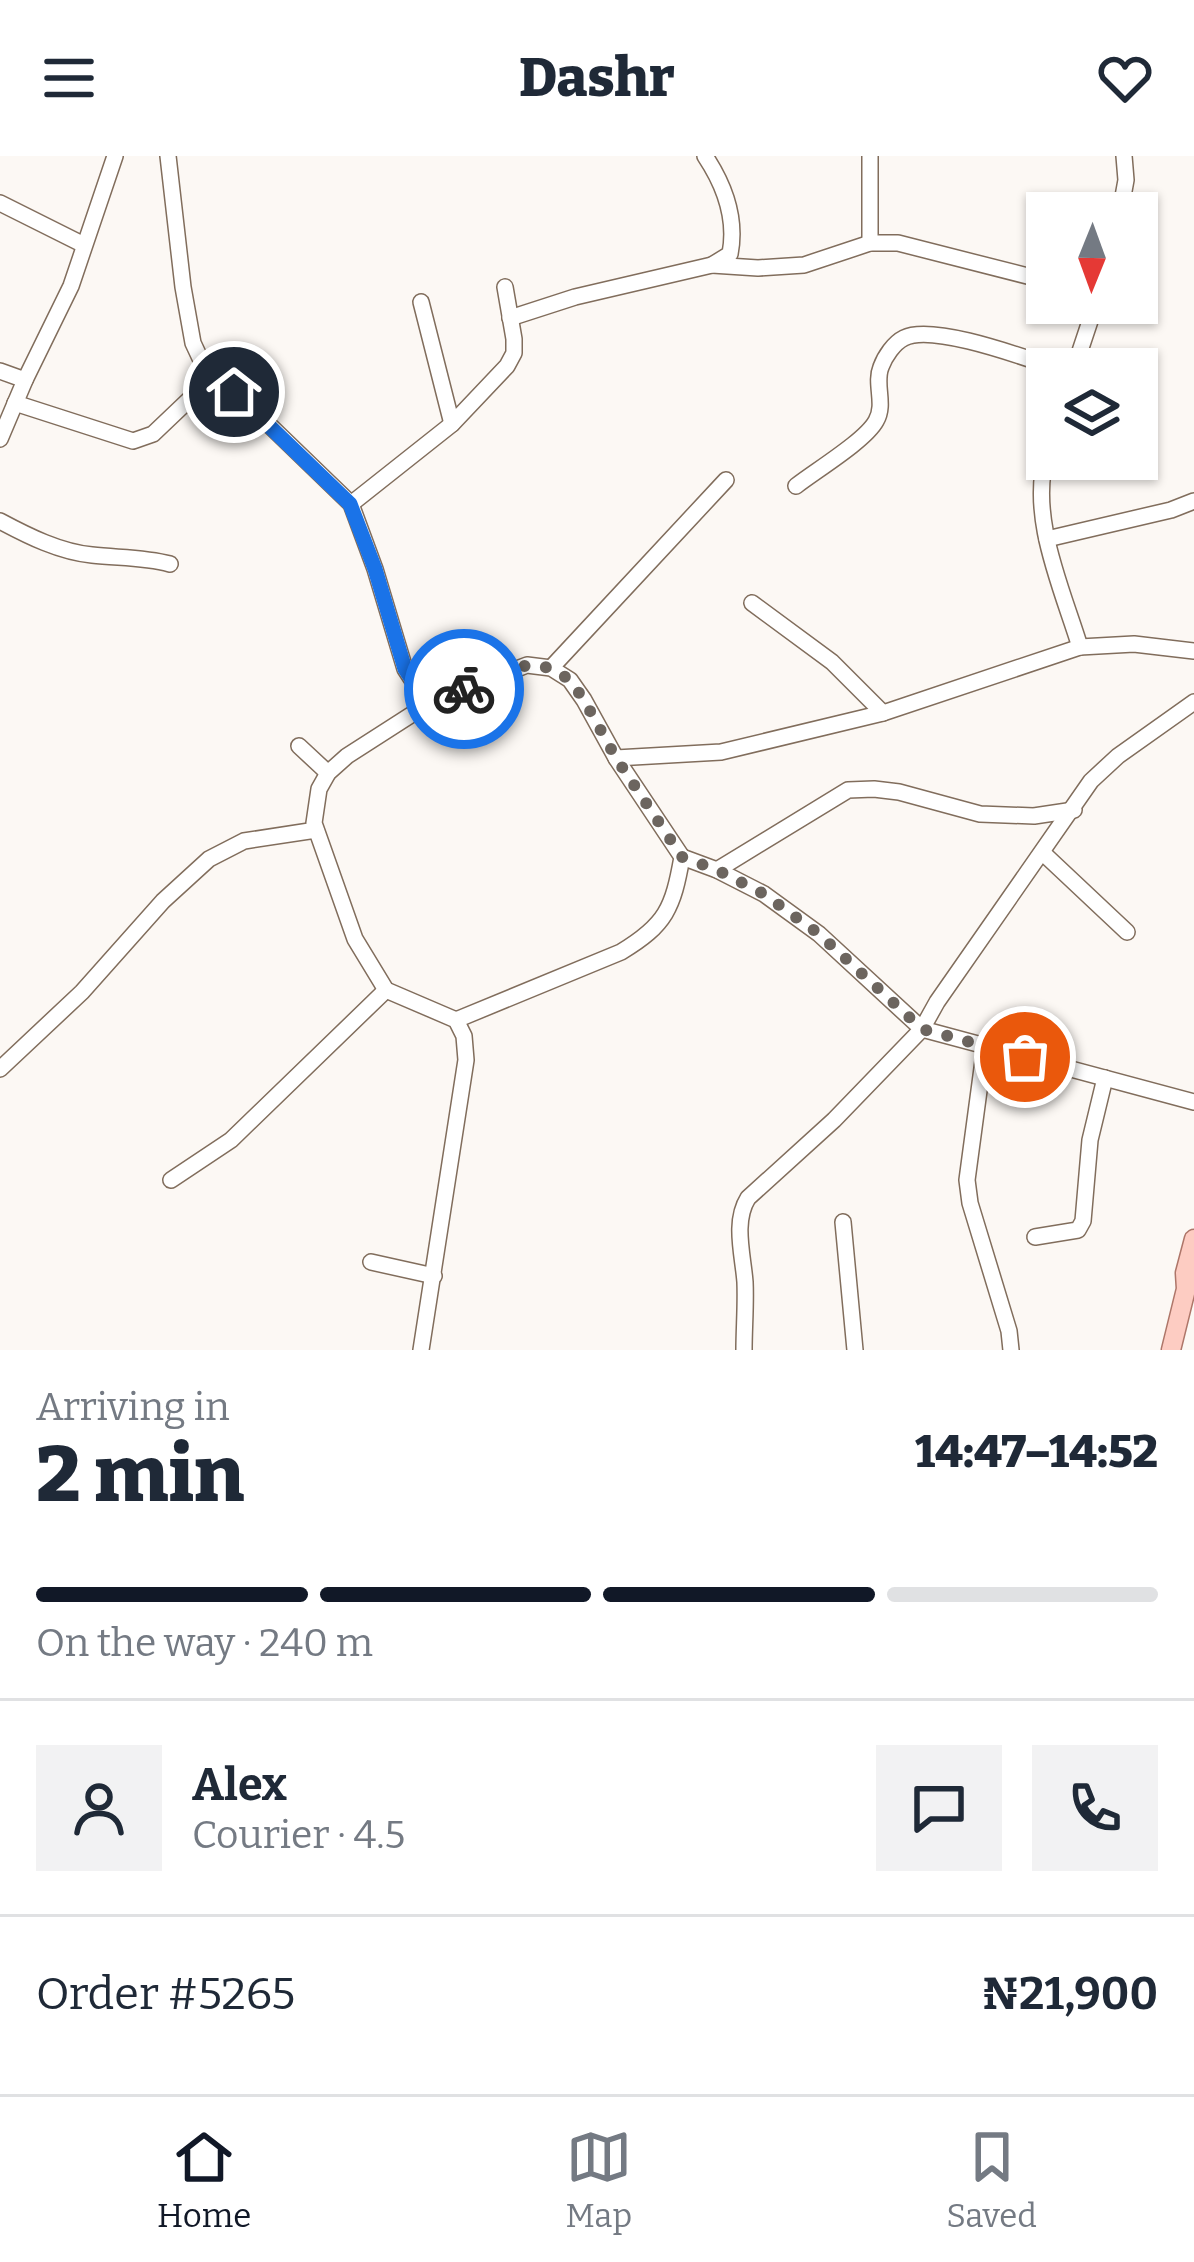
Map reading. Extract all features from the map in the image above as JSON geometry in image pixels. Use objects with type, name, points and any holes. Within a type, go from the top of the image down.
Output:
[{"type":"main road","points":[[1171,1350],[1194,1239]]},
{"type":"main road","points":[[1160,1350],[1176,1287],[1188,1283]]},
{"type":"street","points":[[0,439],[71,286],[115,156]]},
{"type":"street","points":[[168,156],[193,343],[200,358],[350,504],[405,669],[428,704]]},
{"type":"street","points":[[705,156],[721,180],[733,236],[730,254],[712,265]]},
{"type":"street","points":[[870,156],[870,243]]},
{"type":"street","points":[[1124,156],[1124,192]]},
{"type":"street","points":[[0,203],[85,245]]},
{"type":"street","points":[[510,318],[575,297],[712,265],[804,265],[870,243],[898,243],[1026,276]]},
{"type":"street","points":[[350,504],[452,424],[507,366],[514,352],[505,287]]},
{"type":"street","points":[[421,302],[452,424]]},
{"type":"street","points":[[796,486],[879,419],[879,371],[889,351],[905,337],[924,334],[982,344],[1026,358]]},
{"type":"street","points":[[0,371],[25,380]]},
{"type":"street","points":[[15,404],[133,441],[153,434],[215,375]]},
{"type":"street","points":[[551,668],[726,480]]},
{"type":"street","points":[[1042,480],[1047,539],[1080,647]]},
{"type":"street","points":[[1047,539],[1194,501]]},
{"type":"street","points":[[0,521],[31,537],[87,555],[170,564]]},
{"type":"street","points":[[752,603],[832,662],[883,713]]},
{"type":"street","points":[[616,758],[721,752],[883,713],[1080,647],[1134,644],[1194,651]]},
{"type":"street","points":[[421,1350],[466,1060],[464,1036],[456,1020],[386,990],[355,939],[314,823],[319,789],[347,756],[428,704],[527,665],[551,668],[570,680],[682,857],[764,894],[819,934],[922,1029],[1194,1102]]},
{"type":"street","points":[[744,1350],[741,1210],[748,1198],[834,1120],[922,1029],[1091,781],[1194,702]]},
{"type":"street","points":[[299,746],[328,773]]},
{"type":"street","points":[[717,870],[848,790],[899,792],[980,814],[1034,816],[1073,810]]},
{"type":"street","points":[[0,1069],[82,992],[163,901],[209,859],[244,841],[316,830]]},
{"type":"street","points":[[1043,853],[1127,932]]},
{"type":"street","points":[[456,1020],[641,940],[662,922],[676,892],[682,857]]},
{"type":"street","points":[[171,1180],[231,1140],[386,990]]},
{"type":"street","points":[[985,1046],[967,1180],[1010,1331],[1011,1350]]},
{"type":"street","points":[[1035,1238],[1078,1230],[1083,1221],[1090,1140],[1105,1078]]},
{"type":"street","points":[[843,1222],[855,1350]]},
{"type":"street","points":[[371,1262],[434,1276]]},
{"type":"way so far","points":[[464,689],[527,665],[551,668],[570,680],[682,857],[764,894],[867,975],[922,1029],[1025,1057]]},
{"type":"route","points":[[234,392],[350,504],[405,669],[428,704],[464,689]]}]
